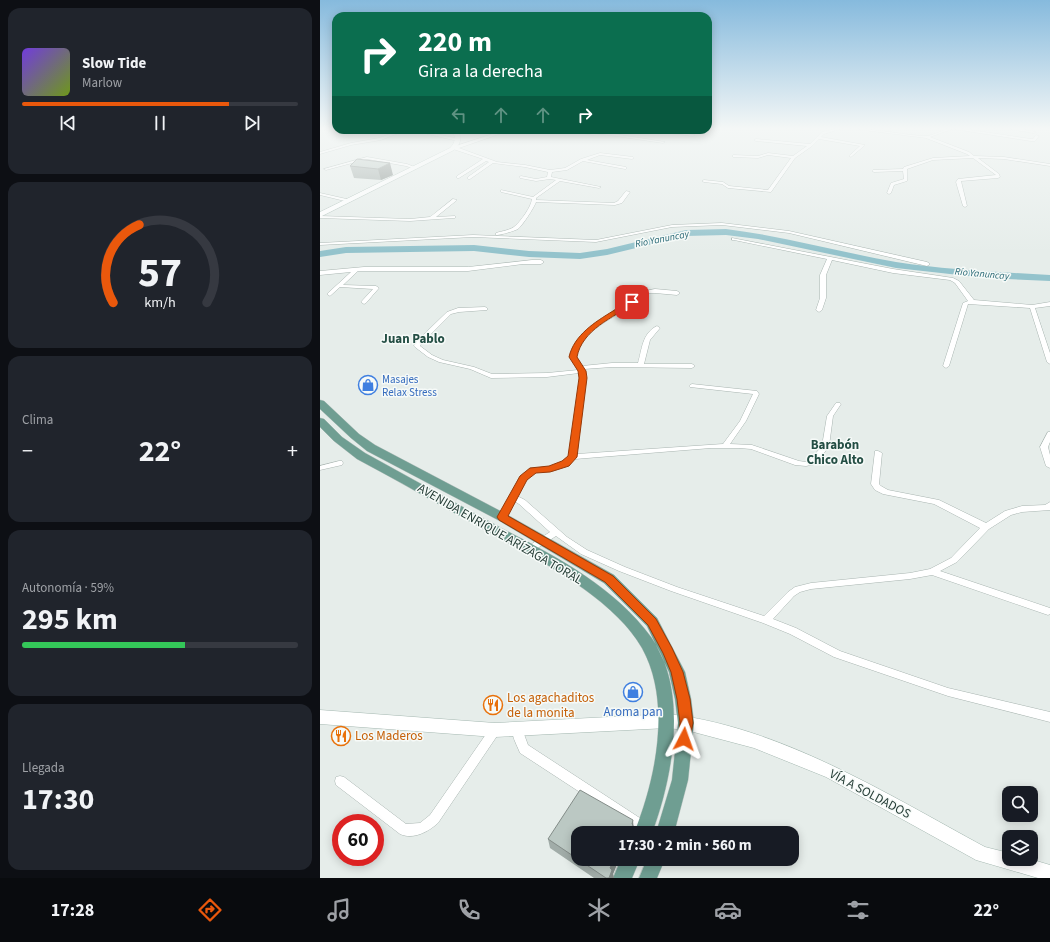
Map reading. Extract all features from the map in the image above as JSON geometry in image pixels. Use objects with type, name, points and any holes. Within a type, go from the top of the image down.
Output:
[{"type":"main road","name":"AVENIDA ENRIQUE ARÍZAGA TORAL","points":[[320,403],[371,448],[502,517],[609,579],[652,622],[677,672],[683,699],[686,723],[680,780],[667,826]]},
{"type":"main road","name":"AVENIDA ENRIQUE ARÍZAGA TORAL","points":[[320,421],[338,439],[362,456],[530,549],[586,584],[612,603],[632,623],[648,645],[655,661],[662,686],[667,721],[664,760],[653,807],[646,826]]},
{"type":"main road","points":[[622,878],[628,866]]},
{"type":"main road","points":[[648,878],[653,866]]},
{"type":"street","points":[[320,216],[411,170]]},
{"type":"street","points":[[458,176],[468,170]]},
{"type":"street","points":[[469,178],[481,170]]},
{"type":"street","points":[[543,170],[558,170]]},
{"type":"street","points":[[704,181],[723,183],[728,187],[767,191],[770,190],[785,170]]},
{"type":"street","points":[[874,171],[905,170],[906,180],[892,184],[889,193]]},
{"type":"street","points":[[965,206],[958,182],[959,180],[998,177],[998,175],[992,170]]},
{"type":"street","points":[[550,171],[550,178]]},
{"type":"street","points":[[521,177],[536,180],[550,178],[599,187]]},
{"type":"street","points":[[488,236],[504,233],[516,228],[532,207],[534,199],[559,180]]},
{"type":"street","points":[[503,191],[534,199],[615,204],[620,202],[628,192]]},
{"type":"street","points":[[320,194],[349,201]]},
{"type":"street","points":[[432,219],[455,200]]},
{"type":"street","points":[[320,216],[410,220],[453,217]]},
{"type":"street","points":[[320,244],[488,236],[596,241],[672,226],[722,224],[789,232],[927,264]]},
{"type":"street","points":[[734,239],[893,271],[951,279],[958,282],[972,302]]},
{"type":"street","points":[[819,310],[823,298],[823,275],[830,258]]},
{"type":"street","points":[[320,274],[356,270],[468,269],[519,262],[541,262]]},
{"type":"street","points":[[330,294],[341,286],[356,270]]},
{"type":"street","points":[[341,286],[376,288],[364,302]]},
{"type":"street","points":[[573,457],[583,378],[581,370],[573,357],[574,351],[580,341],[594,326],[647,292],[655,290],[677,292]]},
{"type":"street","points":[[946,366],[966,303],[972,302],[1032,307],[1050,304]]},
{"type":"street","points":[[1032,307],[1050,362]]},
{"type":"street","points":[[484,309],[458,310],[449,313],[418,343],[417,346],[430,356],[441,361],[472,368],[491,376],[547,375],[612,365],[692,366]]},
{"type":"street","points":[[642,365],[646,349],[645,342],[648,335],[657,328]]},
{"type":"street","points":[[692,386],[755,392],[756,394],[743,421],[725,446]]},
{"type":"street","points":[[502,517],[523,478],[534,470],[550,469],[565,464],[573,457],[725,446],[752,447],[798,463],[812,462],[825,446],[830,416],[838,404]]},
{"type":"street","points":[[1050,434],[1044,447],[1050,466]]},
{"type":"street","points":[[878,453],[875,484],[878,488],[886,492],[936,502],[986,527]]},
{"type":"street","points":[[320,468],[339,463]]},
{"type":"street","points":[[512,497],[522,502],[564,539],[584,552],[622,569],[674,589],[766,620],[793,631],[837,654],[948,692],[1050,717]]},
{"type":"street","points":[[766,620],[798,589],[811,586],[910,576],[932,572],[954,560],[986,527],[1008,513],[1022,509],[1049,508]]},
{"type":"street","points":[[530,549],[556,532]]},
{"type":"street","points":[[932,572],[1048,611]]},
{"type":"street","name":"VÍA A SOLDADOS","points":[[320,717],[495,730],[667,721],[686,723],[755,741],[831,772],[982,854],[1050,873]]},
{"type":"street","points":[[517,729],[524,749],[638,826]]},
{"type":"street","points":[[340,781],[404,830],[420,830],[428,826],[434,819],[495,730]]},
{"type":"building","points":[[580,790],[633,820],[633,826],[571,826],[571,854],[548,839]]},
{"type":"building","points":[[588,866],[611,866],[610,868],[612,870],[609,878],[606,878]]},
{"type":"waterway","name":"Río Yanuncay","points":[[320,254],[346,250],[474,248],[529,254],[580,256],[607,252],[686,233],[726,232],[758,236],[896,265],[986,275],[1050,278]]},
{"type":"place","name":"Masajes Relax Stress","points":[[368,385]]},
{"type":"place","name":"Aroma pan","points":[[633,692]]},
{"type":"place","name":"Los agachaditos de la monita","points":[[493,705]]},
{"type":"place","name":"Los Maderos","points":[[341,736]]},
{"type":"district","name":"Juan Pablo","points":[[413,339]]},
{"type":"district","name":"Barabón Chico Alto","points":[[835,452]]},
{"type":"route","points":[[632,302],[594,326],[580,341],[574,351],[573,357],[582,371],[583,378],[573,457],[565,464],[550,469],[534,470],[523,478],[502,517],[609,579],[652,622],[677,672],[683,699],[686,723],[684,739]]}]
